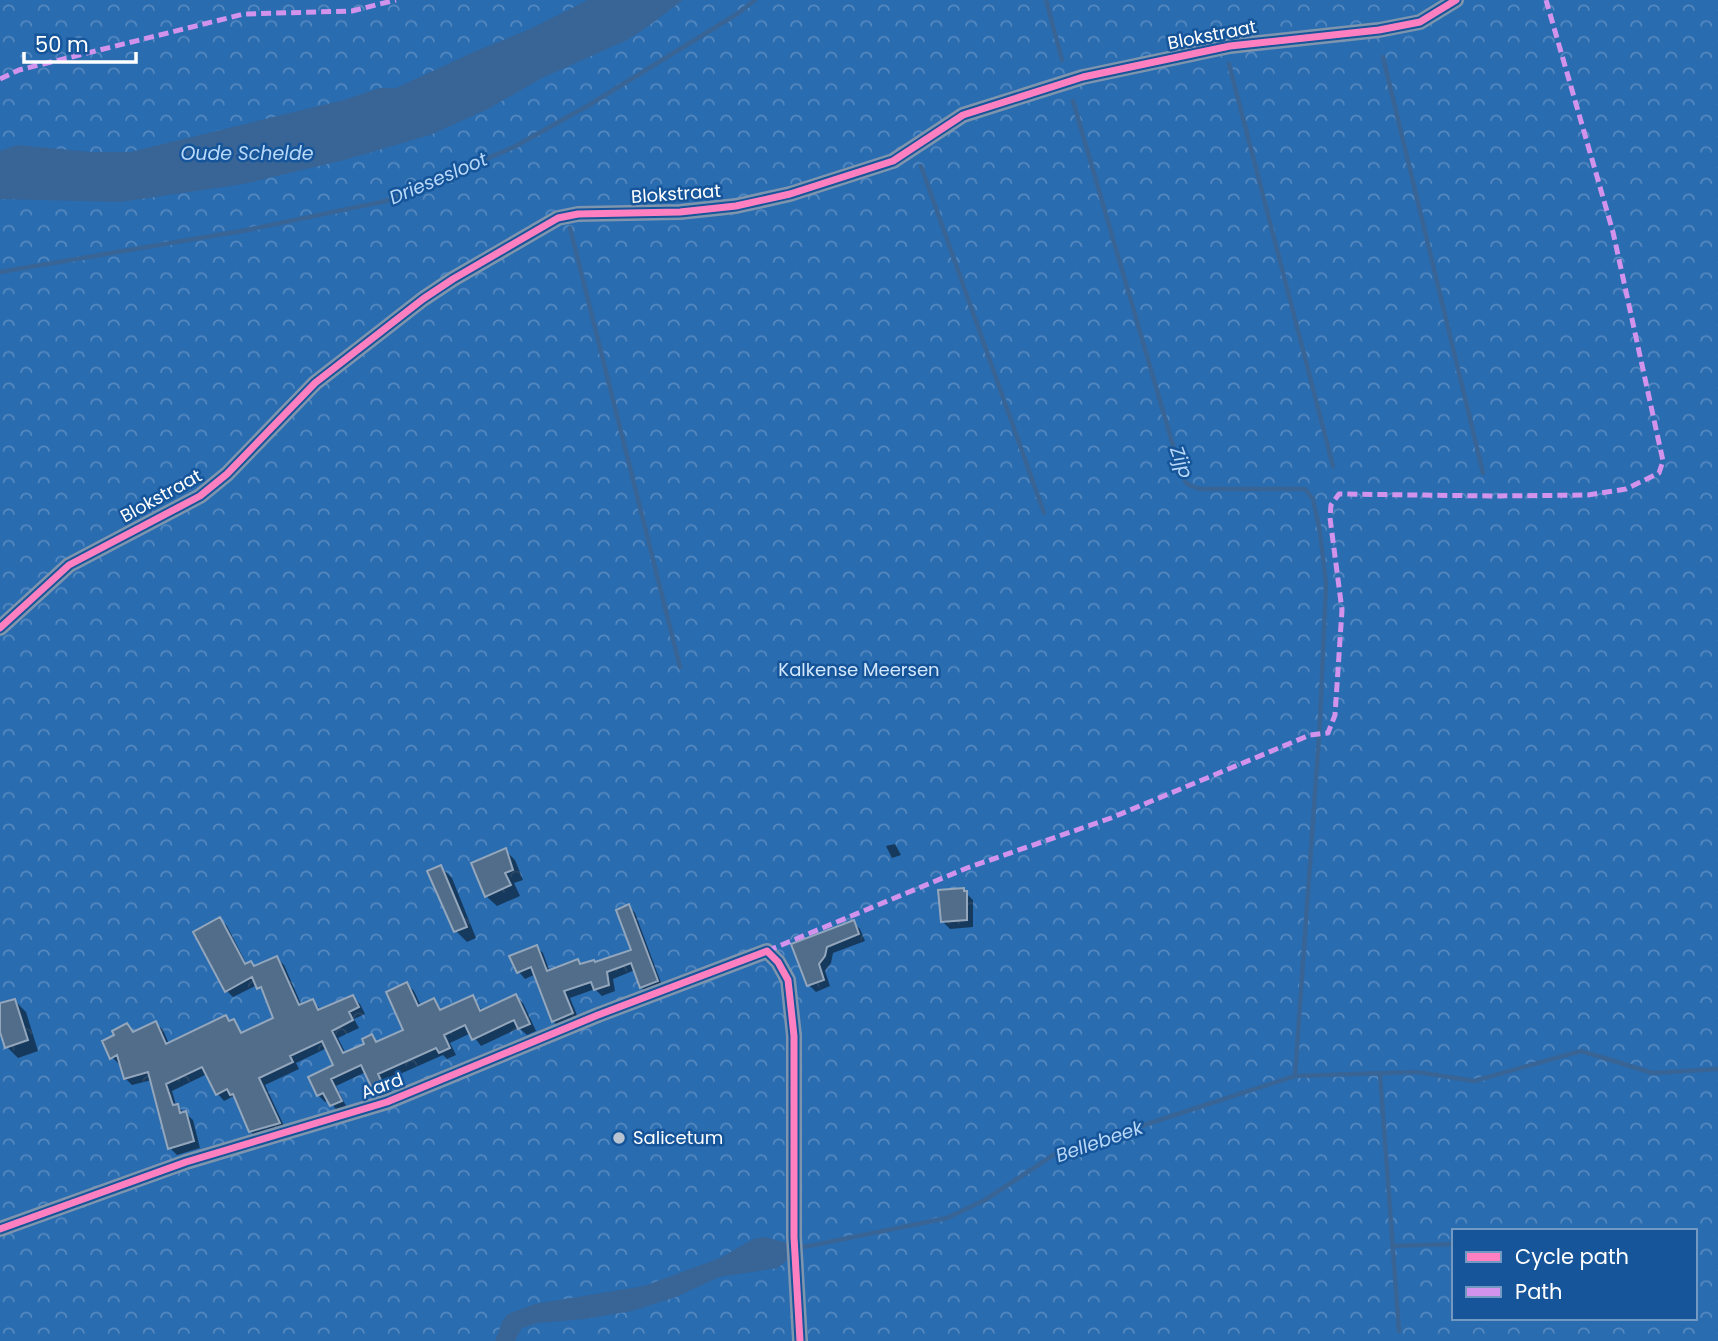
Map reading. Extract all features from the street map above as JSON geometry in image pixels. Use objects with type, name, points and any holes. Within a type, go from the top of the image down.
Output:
[{"type":"street","name":"Blokstraat","points":[[0,628],[69,565],[200,496],[227,474],[315,383],[423,299],[558,218],[578,214],[680,212],[725,207],[790,194],[893,161],[963,115],[1083,78],[1230,46],[1379,30],[1420,22],[1456,0]]},
{"type":"street","name":"Aard","points":[[0,1229],[186,1162],[387,1102],[598,1015],[767,951],[778,962],[788,980],[794,1036],[794,1237],[800,1341]]},
{"type":"green space","name":"Kalkense Meersen","points":[[0,0],[1718,0],[1718,1341],[0,1341]]},
{"type":"water","name":"Oude Schelde","points":[[588,0],[683,0],[627,40],[542,78],[488,109],[430,135],[344,160],[244,184],[120,202],[0,199],[0,151],[17,145],[91,152],[130,152],[344,100],[380,88],[396,88],[530,29]]},
{"type":"water","points":[[765,1237],[787,1243],[789,1258],[778,1268],[719,1277],[676,1297],[632,1311],[538,1323],[522,1328],[515,1341],[495,1341],[508,1314],[535,1304],[644,1286],[720,1258],[753,1239]]},
{"type":"building","points":[[506,848],[513,870],[505,873],[511,885],[485,897],[471,863]]},
{"type":"building","points":[[441,865],[467,927],[454,932],[427,871]]},
{"type":"building","points":[[964,888],[964,891],[967,891],[967,920],[941,922],[938,890]]},
{"type":"building","points":[[629,904],[658,981],[640,988],[631,963],[607,972],[609,985],[594,990],[591,982],[564,991],[573,1013],[552,1022],[531,967],[517,973],[509,956],[537,945],[547,971],[578,959],[580,964],[594,960],[595,962],[631,950],[616,910]]},
{"type":"building","points":[[220,917],[245,964],[251,961],[254,966],[277,956],[299,1005],[313,999],[318,1010],[353,995],[359,1007],[349,1012],[353,1020],[332,1031],[343,1053],[364,1044],[362,1039],[372,1034],[376,1042],[403,1030],[386,992],[407,982],[418,1006],[434,998],[440,1010],[473,995],[480,1011],[516,994],[530,1024],[518,1029],[514,1020],[472,1040],[465,1025],[444,1035],[450,1048],[439,1053],[436,1048],[378,1074],[386,1091],[375,1095],[361,1065],[331,1079],[342,1101],[330,1106],[323,1093],[317,1096],[308,1077],[333,1065],[322,1041],[290,1056],[293,1062],[259,1078],[280,1123],[249,1132],[233,1094],[230,1095],[227,1089],[216,1095],[202,1067],[166,1084],[173,1105],[178,1104],[180,1113],[186,1111],[194,1141],[168,1149],[148,1072],[124,1079],[117,1055],[110,1059],[102,1041],[114,1035],[112,1031],[127,1023],[133,1032],[156,1021],[166,1044],[226,1015],[229,1021],[234,1019],[241,1033],[273,1018],[261,987],[257,989],[252,977],[225,992],[193,932]]},
{"type":"building","points":[[854,920],[859,934],[827,947],[819,964],[824,980],[807,986],[791,944]]},
{"type":"building","points":[[15,999],[28,1040],[5,1048],[0,1032],[0,1003]]},
{"type":"waterway","name":"Driesesloot","points":[[0,272],[247,230],[386,201],[514,147],[589,105],[737,14],[755,0]]},
{"type":"waterway","name":"Zijp","points":[[1046,0],[1062,60]]},
{"type":"waterway","points":[[1383,57],[1483,473]]},
{"type":"waterway","points":[[1229,64],[1333,466]]},
{"type":"waterway","name":"Zijp","points":[[1073,101],[1181,473],[1187,484],[1199,489],[1305,489],[1313,499],[1326,584],[1320,722],[1295,1076]]},
{"type":"waterway","points":[[921,166],[1044,513]]},
{"type":"waterway","points":[[570,228],[680,667]]},
{"type":"waterway","name":"Bellebeek","points":[[799,1248],[947,1218],[985,1200],[1055,1154],[1295,1076],[1417,1072],[1474,1081],[1581,1051],[1653,1073],[1718,1069]]},
{"type":"waterway","points":[[1380,1074],[1399,1331]]},
{"type":"waterway","points":[[1393,1246],[1452,1244]]},
{"type":"marked path","points":[[0,79],[19,70],[244,14],[352,11],[396,0]]},
{"type":"marked path","points":[[767,951],[967,868],[1111,818],[1310,735],[1328,733],[1335,715],[1342,610],[1330,518],[1331,505],[1339,494],[1588,495],[1626,489],[1659,473],[1663,461],[1613,232],[1546,0]]},
{"type":"cycle path","points":[[0,628],[69,565],[200,496],[227,474],[315,383],[423,299],[558,218],[578,214],[680,212],[736,206],[790,194],[893,161],[963,115],[1083,77],[1230,46],[1379,30],[1420,22],[1456,0]]},
{"type":"cycle path","points":[[0,1229],[186,1162],[387,1102],[598,1015],[767,951],[778,962],[788,980],[794,1036],[794,1237],[800,1341]]},
{"type":"place","name":"Salicetum","points":[[619,1138]]}]
